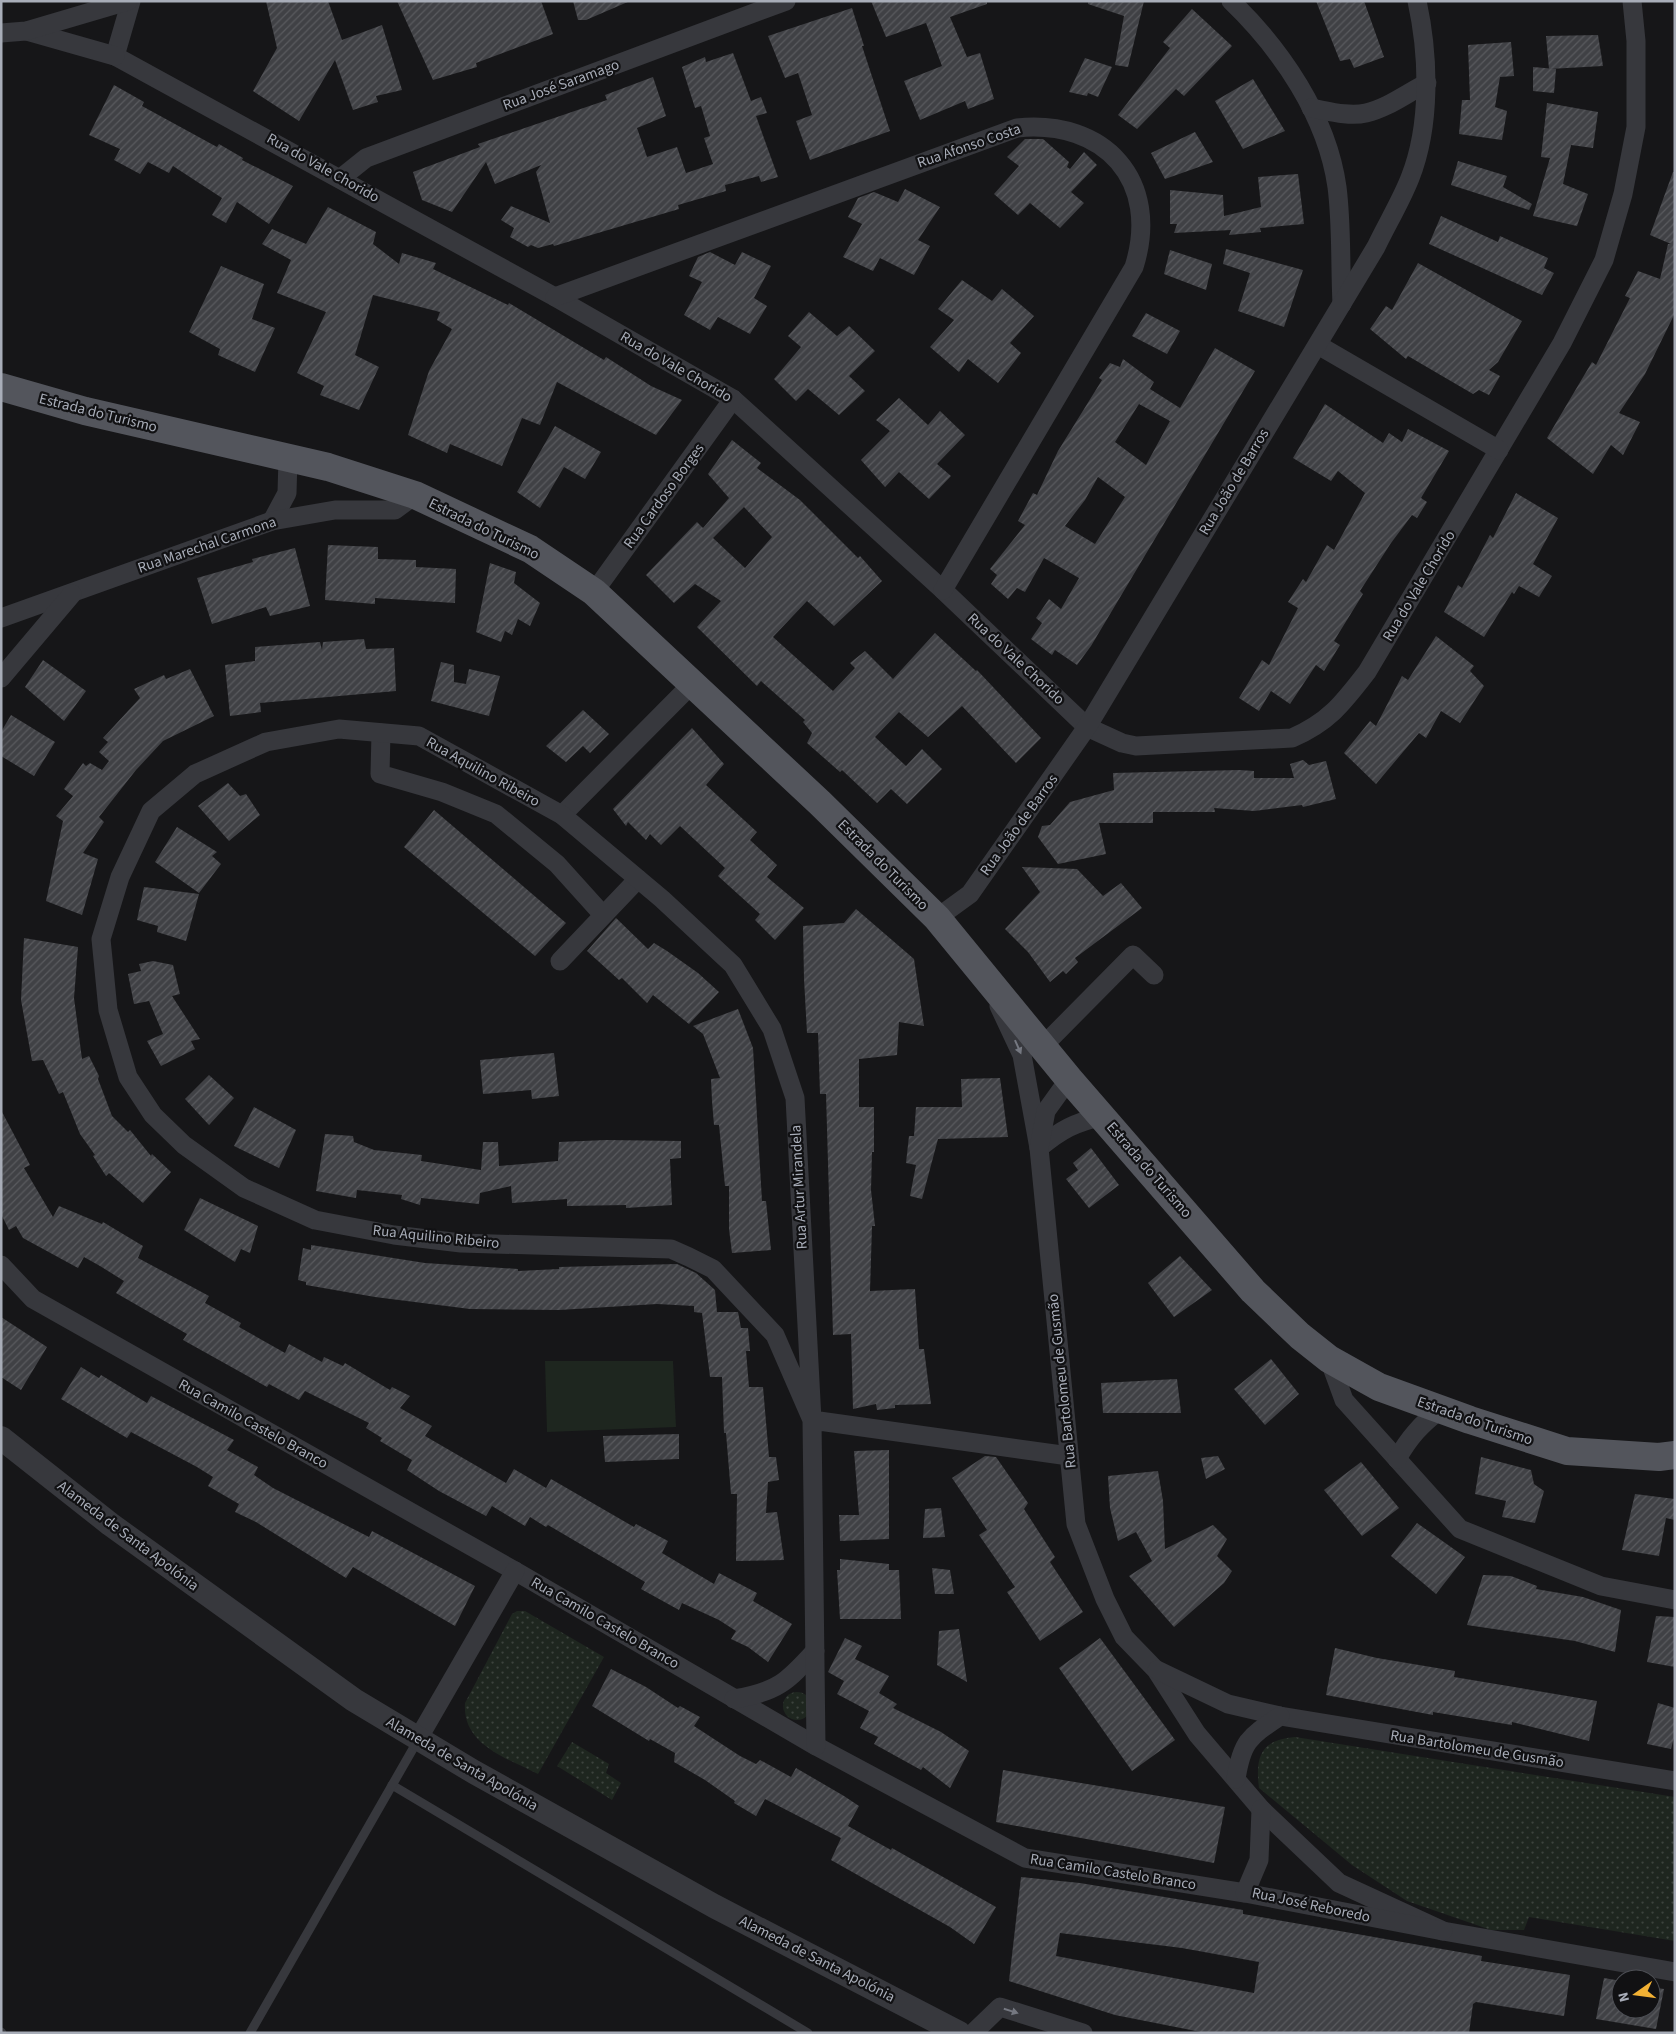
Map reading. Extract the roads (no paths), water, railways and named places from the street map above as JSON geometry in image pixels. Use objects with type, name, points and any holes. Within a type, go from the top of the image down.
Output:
[{"type":"main road","name":"Estrada do Turismo","points":[[1,387],[86,411],[328,467],[415,495],[530,549],[594,592],[820,803],[937,918],[1069,1079],[1253,1290],[1300,1336],[1328,1359],[1379,1387],[1440,1410],[1567,1451],[1658,1457],[1675,1455]]},
{"type":"street","points":[[1,33],[26,31],[129,1]]},
{"type":"street","points":[[115,56],[129,1]]},
{"type":"street","name":"Rua José Saramago","points":[[341,178],[366,158],[786,1]]},
{"type":"street","points":[[1231,1],[1252,22],[1280,56],[1312,108],[1337,184],[1341,222],[1342,304]]},
{"type":"street","name":"Rua João de Barros","points":[[937,918],[970,894],[1087,727],[1376,246],[1410,177],[1422,131],[1427,83],[1423,29],[1417,1]]},
{"type":"street","name":"Rua do Vale Chorido","points":[[26,31],[115,56],[341,178],[733,399],[943,590],[1087,727],[1122,743],[1136,746],[1292,738],[1314,729],[1340,707],[1367,672],[1562,343],[1604,260],[1623,194],[1636,127],[1636,41],[1632,1]]},
{"type":"street","points":[[1312,108],[1342,114],[1365,113],[1385,106],[1427,83]]},
{"type":"street","name":"Rua Afonso Costa","points":[[555,297],[1017,128],[1042,125],[1089,137],[1112,155],[1130,177],[1139,200],[1140,246],[1134,268],[943,590]]},
{"type":"street","points":[[1318,345],[1499,450]]},
{"type":"street","name":"Rua Cardoso Borges","points":[[594,592],[733,399]]},
{"type":"street","points":[[272,521],[286,493],[288,458]]},
{"type":"street","name":"Rua Marechal Carmona","points":[[1,618],[272,521],[335,510],[395,510],[415,495]]},
{"type":"street","points":[[1,678],[74,591]]},
{"type":"street","points":[[562,815],[692,684]]},
{"type":"street","name":"Rua Aquilino Ribeiro","points":[[562,815],[419,736],[339,729],[266,742],[195,774],[151,811],[120,877],[101,939],[108,1010],[128,1077],[153,1115],[184,1145],[244,1188],[315,1220],[394,1236],[461,1243],[671,1249],[713,1269],[775,1335],[812,1420]]},
{"type":"street","points":[[381,733],[380,774],[442,792],[496,814],[557,864],[603,915]]},
{"type":"street","name":"Rua Artur Mirandela","points":[[562,815],[638,879],[733,965],[772,1028],[792,1089],[812,1420],[816,1746]]},
{"type":"street","points":[[560,961],[638,879]]},
{"type":"street","points":[[1043,1046],[1133,955],[1154,975]]},
{"type":"street","points":[[991,986],[1022,1056],[1039,1148],[1061,1130],[1082,1121],[1102,1116]]},
{"type":"street","name":"Rua Bartolomeu de Gusmão","points":[[1069,1079],[1046,1111],[1039,1148],[1076,1524],[1105,1599],[1124,1637],[1156,1670],[1197,1734],[1261,1809]]},
{"type":"street","name":"Rua Camilo Castelo Branco","points":[[1,1265],[33,1299],[514,1571],[816,1746],[1024,1858],[1245,1893]]},
{"type":"street","points":[[1328,1359],[1344,1400],[1460,1529],[1601,1586],[1675,1600]]},
{"type":"street","points":[[1397,1459],[1409,1438],[1423,1422],[1440,1410]]},
{"type":"street","points":[[812,1420],[1069,1456]]},
{"type":"street","name":"Alameda de Santa Apolónia","points":[[1,1438],[125,1536],[354,1700],[418,1739],[714,1906],[959,2033]]},
{"type":"street","points":[[418,1739],[514,1571]]},
{"type":"street","points":[[734,1699],[760,1695],[791,1678],[815,1651]]},
{"type":"street","name":"Rua Bartolomeu de Gusmão","points":[[1156,1670],[1228,1704],[1280,1716],[1675,1781]]},
{"type":"street","points":[[1236,1779],[1240,1754],[1253,1734],[1280,1716]]},
{"type":"street","name":"Rua José Reboredo","points":[[1261,1809],[1259,1860],[1245,1893],[1443,1932],[1675,1972]]},
{"type":"street","name":"Rua José Reboredo","points":[[1261,1809],[1339,1883],[1443,1932]]},
{"type":"street","points":[[973,2033],[1000,2007],[1083,2033]]},
{"type":"lane","points":[[250,2033],[418,1739]]},
{"type":"lane","points":[[392,1785],[808,2033]]}]
